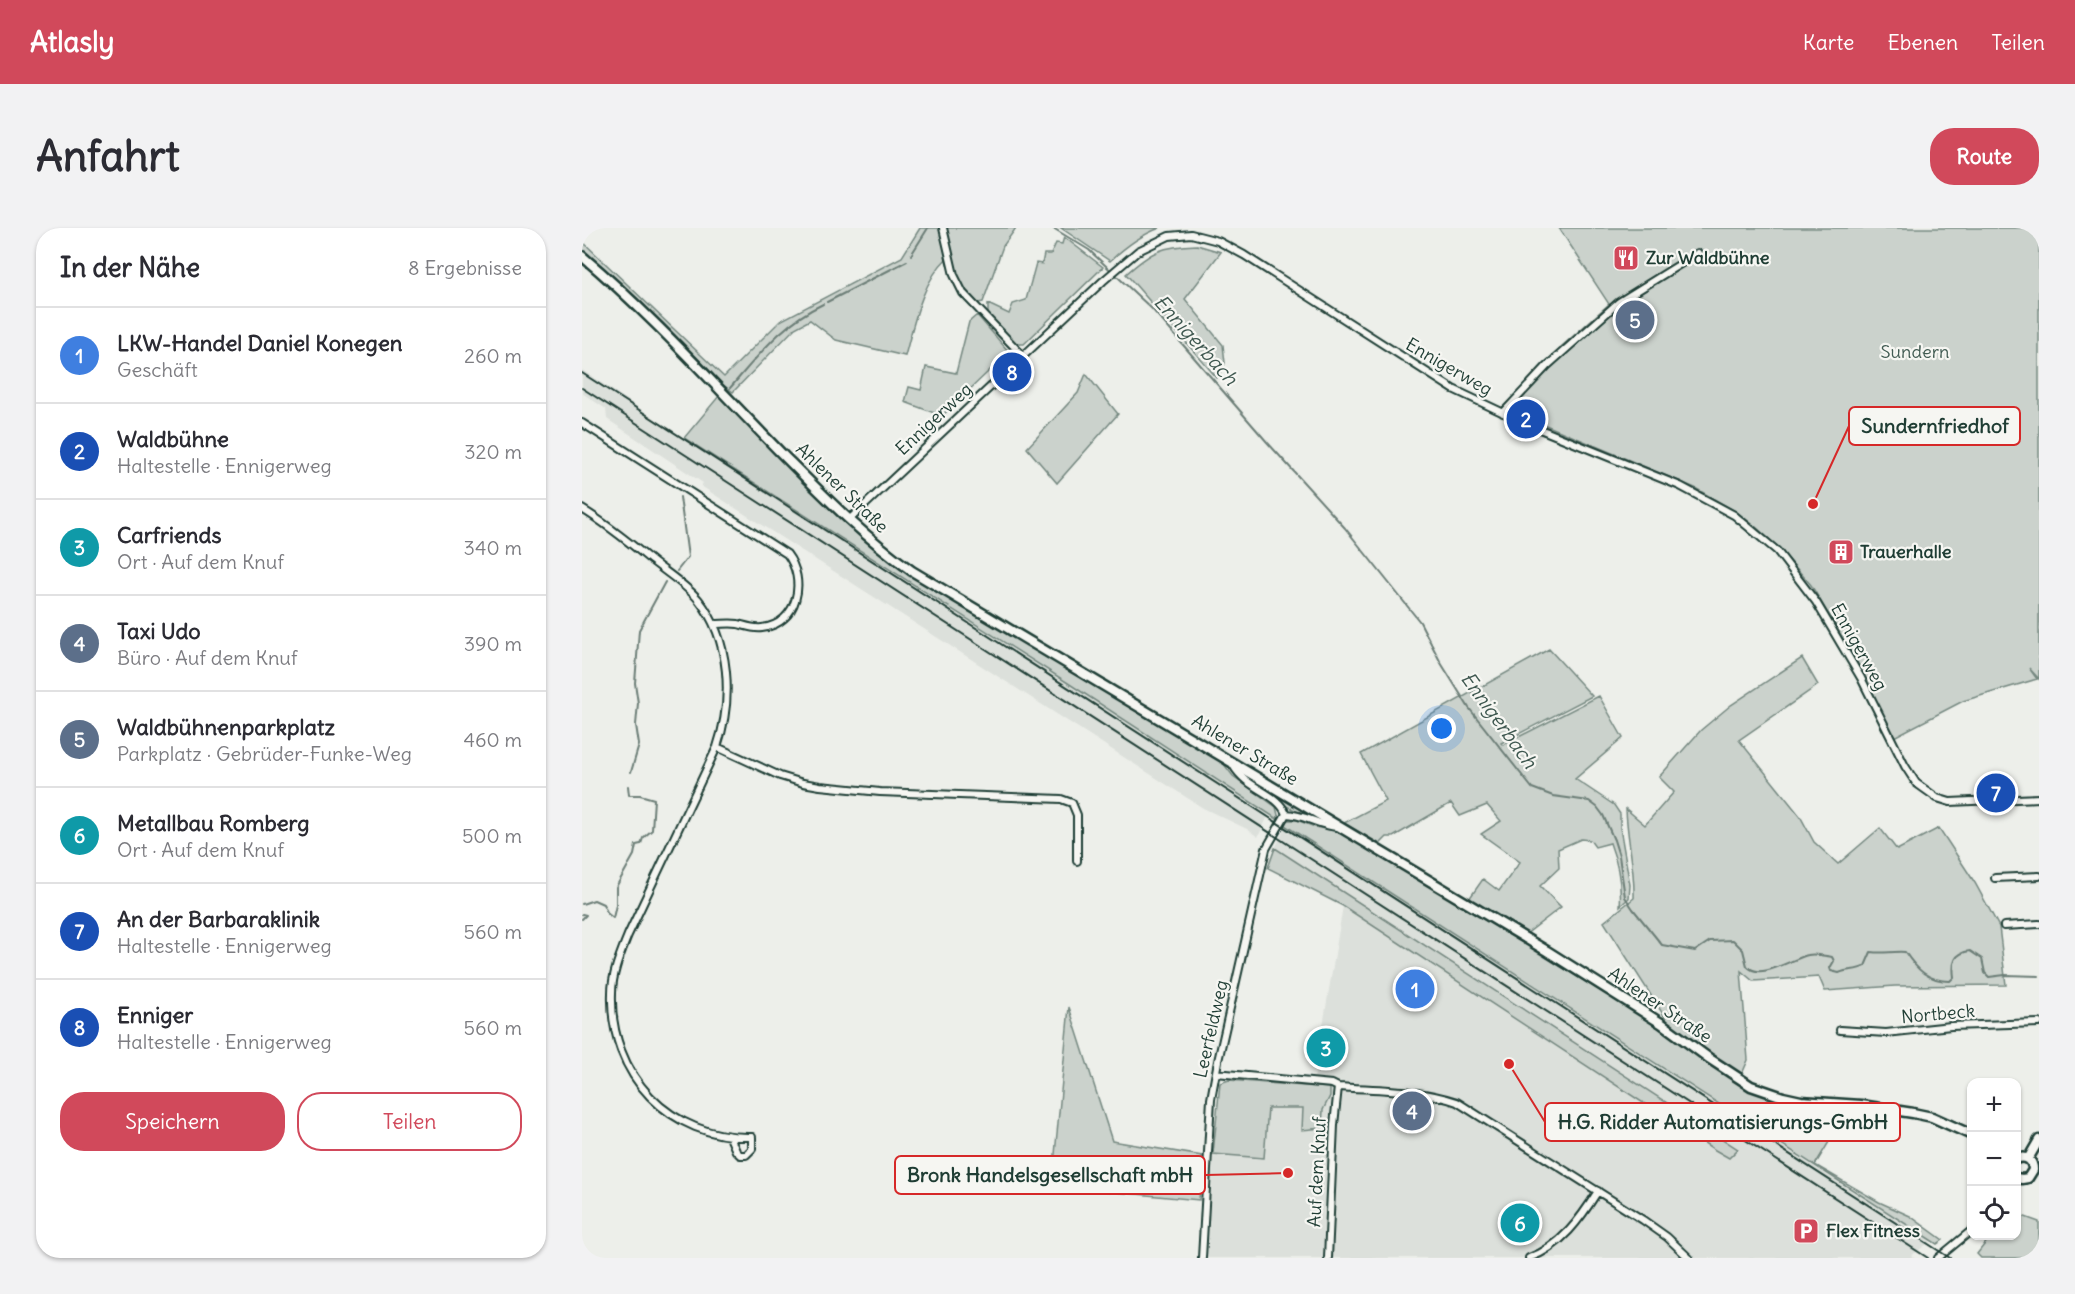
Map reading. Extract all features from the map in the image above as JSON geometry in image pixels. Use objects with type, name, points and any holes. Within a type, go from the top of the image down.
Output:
[{"type":"main road","name":"Ahlener Straße","points":[[582,256],[649,317],[849,520],[886,553],[912,571],[1230,760],[1604,987],[1661,1023],[1751,1086],[1801,1101],[1861,1105],[1913,1113],[1932,1118],[1967,1133]]},
{"type":"main road","points":[[2028,1159],[2039,1140]]},
{"type":"main road","points":[[2021,1157],[2028,1159],[2036,1174],[2021,1179]]},
{"type":"street","points":[[943,228],[954,275],[963,293],[1023,356]]},
{"type":"street","name":"Ennigerweg","points":[[849,520],[1103,281],[1138,251],[1179,231],[1204,236],[1244,255],[1453,389],[1503,413],[1680,486],[1734,515],[1759,534],[1794,571],[1822,610],[1861,678],[1905,766],[1925,792],[1937,798],[1961,803],[2039,798]]},
{"type":"street","points":[[1503,413],[1547,366],[1619,302],[1698,253]]},
{"type":"street","points":[[582,423],[787,554],[794,563],[797,574],[797,597],[794,606],[778,623],[764,628],[751,628],[738,624],[714,624]]},
{"type":"street","points":[[582,509],[624,539],[697,598],[714,624],[728,688],[726,714],[717,747],[628,935],[611,991],[618,1044],[631,1072],[647,1094],[665,1110],[688,1125],[709,1133],[730,1137]]},
{"type":"street","points":[[717,747],[780,776],[820,786],[880,792],[1061,799],[1072,803],[1077,815],[1077,861]]},
{"type":"street","points":[[1230,760],[1243,779],[1281,804],[1286,814],[1341,827]]},
{"type":"street","name":"Leerfeldweg","points":[[1202,1258],[1211,1099],[1266,849],[1286,814]]},
{"type":"street","points":[[1995,878],[2039,876]]},
{"type":"street","points":[[2004,926],[2039,924]]},
{"type":"street","name":"Nortbeck","points":[[1840,1030],[1886,1033],[1951,1026],[2039,1023]]},
{"type":"street","points":[[1216,1073],[1332,1084],[1338,1087],[1419,1092],[1438,1095],[1457,1102],[1667,1237],[1689,1258]]},
{"type":"street","name":"Auf dem Knuf","points":[[1328,1258],[1338,1087]]},
{"type":"street","points":[[1529,1258],[1543,1252],[1567,1233],[1598,1191]]},
{"type":"street","points":[[1938,1258],[1967,1233]]},
{"type":"shaded area","points":[[582,370],[707,453],[1269,814],[1258,837],[1247,829],[1203,808],[701,486],[703,483],[607,419],[606,409],[582,393]]},
{"type":"shaded area","points":[[1286,826],[1931,1241],[1911,1256],[1914,1258],[1205,1258],[1213,1154],[1264,1158],[1268,1108],[1304,1108],[1322,1128],[1323,1110],[1330,1096],[1330,1088],[1314,1079],[1343,906],[1729,1158],[1431,949],[1275,848]]},
{"type":"green space","points":[[920,228],[940,228],[947,258],[938,268],[925,291],[905,356],[836,340],[810,320],[795,328],[733,392],[719,382],[652,315],[582,251],[582,241],[724,377],[780,321],[902,257]]},
{"type":"green space","points":[[946,228],[1016,228],[1003,246],[983,302],[978,303],[960,284]]},
{"type":"green space","points":[[1061,228],[1160,228],[1133,242],[1110,261]]},
{"type":"green space","name":"Sundern","points":[[1559,228],[2039,228],[2039,679],[2029,668],[2037,679],[1963,701],[1894,737],[1856,660],[1811,585],[1777,546],[1756,527],[1737,512],[1695,488],[1515,412],[1515,402],[1562,355],[1566,355],[1561,347],[1609,304]]},
{"type":"green space","points":[[1064,237],[1103,267],[1024,344],[1016,344],[988,314],[988,304],[1009,314],[1013,304],[1026,300],[1036,263],[1042,264],[1044,254],[1051,254],[1056,243],[1062,244]]},
{"type":"green space","points":[[1197,245],[1221,252],[1185,299],[1223,345],[1225,363],[1217,378],[1126,274],[1158,251]]},
{"type":"green space","points":[[977,315],[1009,352],[942,416],[905,402],[909,387],[921,390],[926,367],[956,373],[969,322]]},
{"type":"green space","points":[[1086,374],[1118,414],[1057,483],[1027,448],[1078,393]]},
{"type":"green space","points":[[719,396],[810,490],[858,534],[910,575],[1223,763],[1233,776],[1276,807],[1277,819],[684,438]]},
{"type":"green space","points":[[1549,649],[1592,696],[1501,743],[1503,745],[1599,696],[1623,738],[1575,779],[1614,805],[1620,814],[1620,828],[1630,885],[1629,898],[1620,906],[1619,874],[1610,843],[1595,847],[1590,840],[1581,839],[1558,849],[1559,868],[1540,886],[1561,907],[1526,934],[1469,899],[1483,879],[1499,891],[1520,862],[1481,834],[1501,821],[1487,805],[1460,816],[1451,803],[1393,837],[1387,837],[1380,844],[1344,823],[1386,801],[1361,754]]},
{"type":"green space","points":[[1802,658],[1818,685],[1739,740],[1800,816],[1814,842],[1838,864],[1880,828],[1897,850],[1939,828],[1975,883],[1999,927],[2006,985],[1895,986],[1825,991],[1819,977],[1753,981],[1741,971],[1748,1060],[1742,1074],[1714,1057],[1668,1022],[1604,922],[1634,898],[1626,809],[1645,825],[1674,792],[1659,777],[1701,730],[1731,705]]},
{"type":"green space","points":[[1239,769],[1324,820],[1323,822],[1264,793]]},
{"type":"green space","points":[[1287,820],[1297,820],[1315,827],[1344,833],[1657,1026],[1742,1086],[1785,1103],[1849,1109],[1815,1165],[1879,1202],[1910,1216],[1943,1240],[1937,1244],[1283,824]]},
{"type":"green space","points":[[1275,848],[1738,1149],[1729,1158],[1715,1150],[1343,906],[1268,868]]},
{"type":"green space","points":[[1069,1007],[1112,1141],[1202,1156],[1199,1200],[1052,1186]]},
{"type":"green space","points":[[1229,1080],[1330,1088],[1330,1096],[1323,1110],[1322,1128],[1302,1130],[1303,1108],[1268,1108],[1264,1158],[1213,1154],[1220,1083]]},
{"type":"green space","points":[[2021,1215],[2039,1222],[2039,1258],[1981,1258],[1977,1254],[1988,1240],[2021,1240]]},
{"type":"waterway","points":[[911,255],[928,228]]},
{"type":"waterway","name":"Ennigerbach","points":[[1053,228],[1089,250],[1152,309],[1345,528],[1420,622],[1441,663],[1469,708],[1532,788],[1553,796],[1589,801],[1597,807],[1603,815],[1619,856],[1625,897],[1662,945],[1695,951],[1710,941],[1733,940],[1743,950],[1747,966],[1760,971],[1776,968],[1814,954],[1832,957],[1834,961],[1830,968],[1831,971],[1839,973],[1865,966],[1871,952],[1905,952],[1914,964],[1929,977],[1950,981],[1954,977],[1953,967],[1957,956],[1970,951],[1982,959],[1985,973],[1989,977],[2039,976]]},
{"type":"waterway","points":[[827,302],[907,261]]},
{"type":"waterway","points":[[730,388],[783,330],[795,320],[823,304]]},
{"type":"waterway","points":[[677,571],[688,557],[680,497]]},
{"type":"waterway","points":[[631,772],[639,745],[635,683],[639,630],[665,582]]},
{"type":"waterway","points":[[582,904],[594,900],[603,904],[613,918],[616,887],[634,855],[636,845],[641,844],[643,838],[652,830],[654,799],[629,795],[628,786]]},
{"type":"waterway","points":[[582,914],[586,915],[582,919]]},
{"type":"railway","points":[[582,373],[1950,1258]]},
{"type":"railway","points":[[582,388],[1928,1258]]},
{"type":"place","name":"Zur Waldbühne","points":[[1626,258]]},
{"type":"place","name":"Waldbühnenparkplatz","points":[[1635,320]]},
{"type":"place","name":"Enniger","points":[[1012,372]]},
{"type":"place","name":"Waldbühne","points":[[1526,419]]},
{"type":"place","name":"Sundernfriedhof","points":[[1813,504]]},
{"type":"place","name":"Trauerhalle","points":[[1841,552]]},
{"type":"place","name":"An der Barbaraklinik","points":[[1996,793]]},
{"type":"place","name":"LKW-Handel Daniel Konegen","points":[[1415,989]]},
{"type":"place","name":"Carfriends","points":[[1326,1048]]},
{"type":"place","name":"H.G. Ridder Automatisierungs-GmbH","points":[[1509,1064]]},
{"type":"place","name":"Taxi Udo","points":[[1412,1111]]},
{"type":"place","name":"Bronk Handelsgesellschaft mbH","points":[[1288,1173]]},
{"type":"place","name":"Metallbau Romberg","points":[[1520,1223]]},
{"type":"place","name":"Flex Fitness","points":[[1806,1231]]}]
